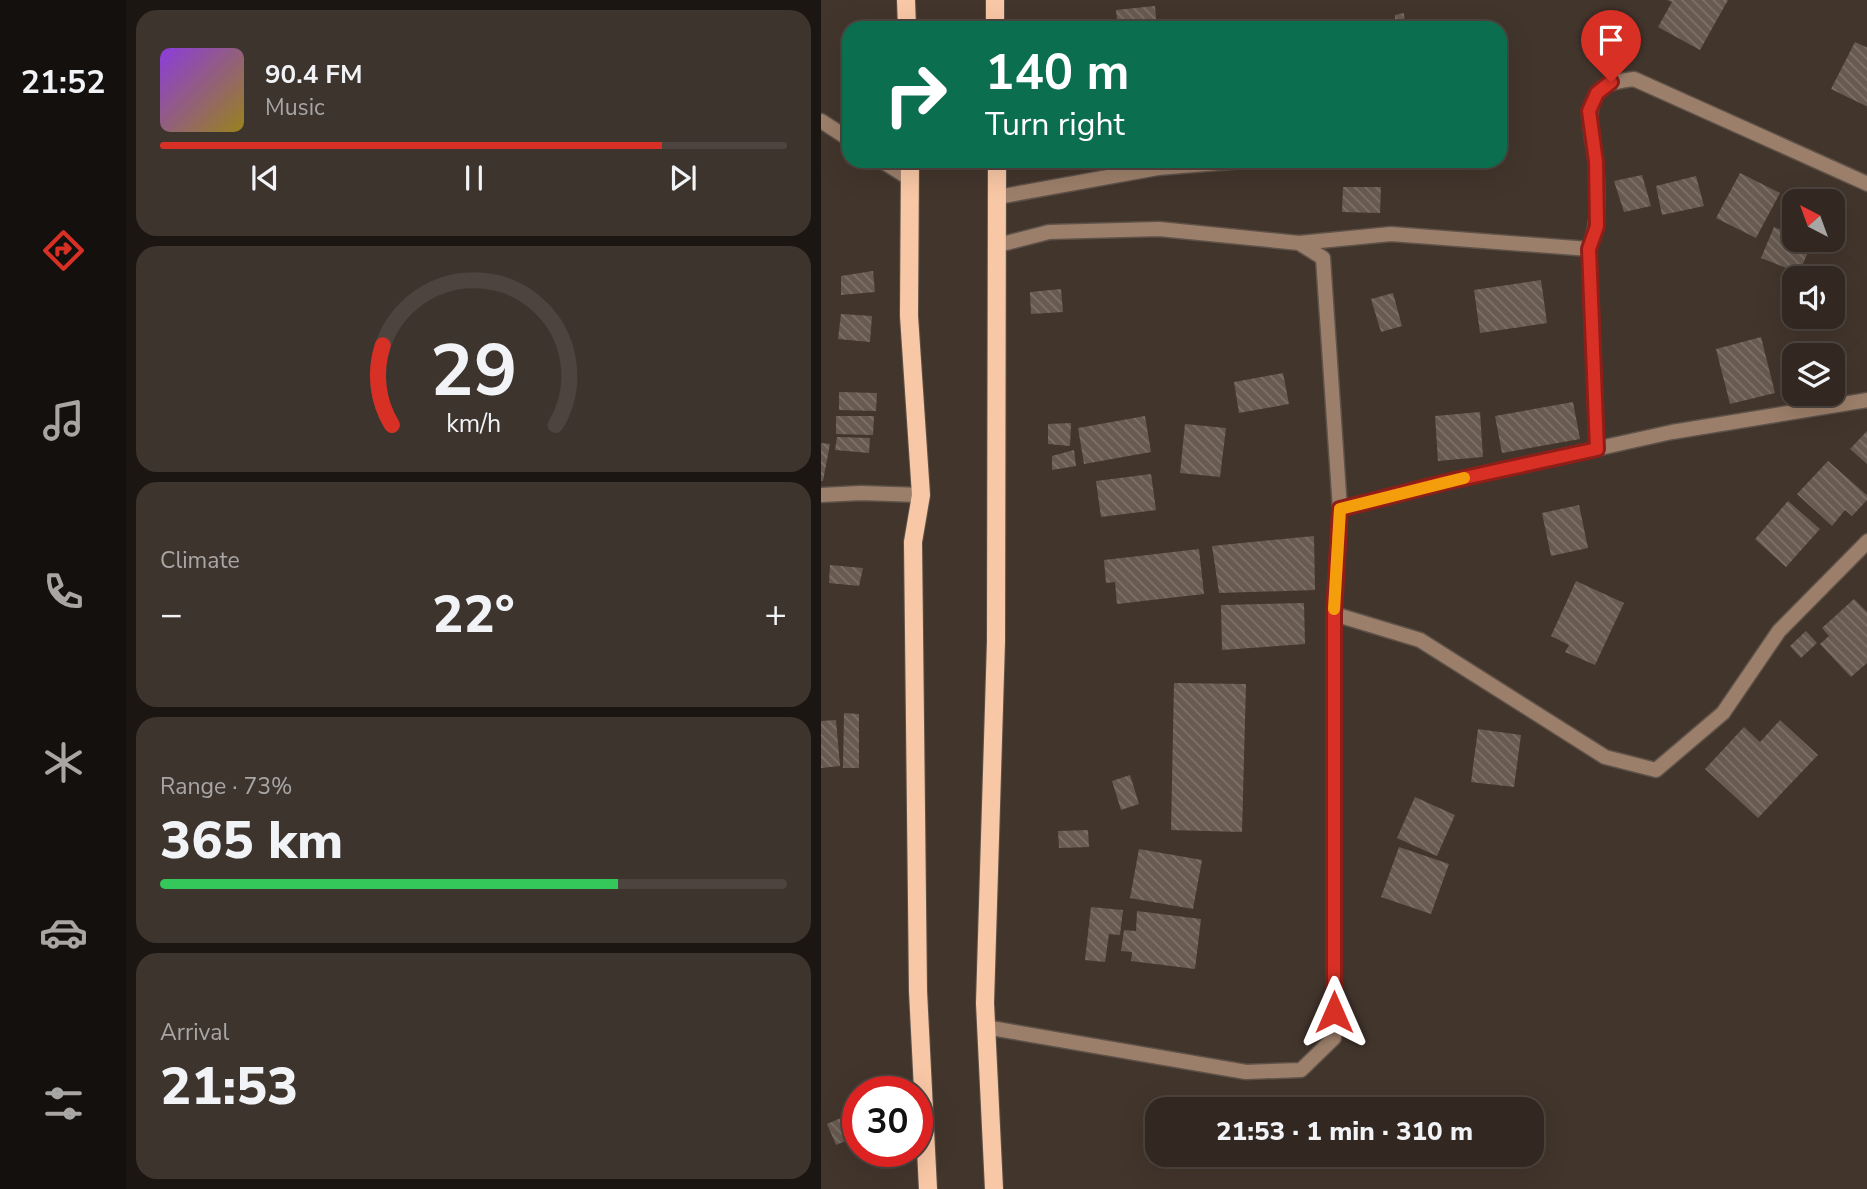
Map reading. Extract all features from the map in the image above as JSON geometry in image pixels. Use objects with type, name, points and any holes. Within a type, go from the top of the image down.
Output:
[{"type":"main road","points":[[906,0],[907,21]]},
{"type":"main road","points":[[995,0],[995,21]]},
{"type":"main road","points":[[994,1189],[985,1027],[996,641],[997,168]]},
{"type":"main road","points":[[909,170],[909,316],[921,495],[913,542],[918,991],[928,1189]]},
{"type":"street","points":[[1597,449],[1589,249],[1597,226],[1596,162],[1589,111],[1597,93],[1611,82],[1634,79],[1867,184]]},
{"type":"street","points":[[821,121],[842,134]]},
{"type":"street","points":[[998,197],[1158,168]]},
{"type":"street","points":[[998,245],[1049,232],[1159,229],[1299,243],[1391,234],[1589,249]]},
{"type":"street","points":[[985,1027],[1246,1072],[1301,1070],[1334,1038],[1334,614],[1340,509],[1323,258],[1299,243]]},
{"type":"street","points":[[1340,509],[1446,482],[1672,432],[1867,400]]},
{"type":"street","points":[[821,495],[921,495]]},
{"type":"street","points":[[1334,614],[1420,640],[1605,757],[1656,770],[1723,713],[1779,631],[1867,541]]},
{"type":"building","points":[[1667,0],[1728,0],[1700,50],[1658,27],[1672,2]]},
{"type":"building","points":[[1155,6],[1156,21],[1117,21],[1116,10]]},
{"type":"building","points":[[1404,13],[1405,21],[1395,21],[1395,15]]},
{"type":"building","points":[[1855,42],[1868,48],[1868,107],[1831,89]]},
{"type":"building","points":[[1740,173],[1780,193],[1756,238],[1716,218]]},
{"type":"building","points":[[1642,175],[1651,206],[1624,212],[1614,181]]},
{"type":"building","points":[[1696,176],[1704,206],[1662,215],[1656,186]]},
{"type":"building","points":[[1343,187],[1381,187],[1380,213],[1342,212]]},
{"type":"building","points":[[1774,227],[1782,230],[1782,252],[1808,252],[1802,266],[1782,266],[1761,258]]},
{"type":"building","points":[[873,271],[875,292],[841,295],[841,276]]},
{"type":"building","points":[[1541,280],[1547,323],[1480,333],[1474,290]]},
{"type":"building","points":[[1061,289],[1063,312],[1031,314],[1030,292]]},
{"type":"building","points":[[1393,293],[1402,326],[1381,332],[1371,299]]},
{"type":"building","points":[[841,314],[872,316],[870,342],[838,339]]},
{"type":"building","points":[[1761,337],[1775,393],[1730,404],[1716,349]]},
{"type":"building","points":[[1283,373],[1289,404],[1239,413],[1234,382]]},
{"type":"building","points":[[839,392],[877,393],[876,411],[839,410]]},
{"type":"building","points":[[1573,402],[1580,439],[1502,453],[1495,416]]},
{"type":"building","points":[[1480,412],[1483,457],[1438,461],[1435,416]]},
{"type":"building","points":[[836,416],[874,416],[873,435],[836,434]]},
{"type":"building","points":[[1145,416],[1151,452],[1084,464],[1078,428]]},
{"type":"building","points":[[1071,423],[1070,446],[1048,444],[1048,424]]},
{"type":"building","points":[[1185,424],[1226,428],[1220,477],[1180,473]]},
{"type":"building","points":[[1868,430],[1868,465],[1850,449]]},
{"type":"building","points":[[837,437],[870,438],[869,453],[835,450]]},
{"type":"building","points":[[821,443],[830,444],[823,481],[821,481]]},
{"type":"building","points":[[1074,450],[1076,466],[1052,470],[1052,456]]},
{"type":"building","points":[[1828,461],[1868,496],[1852,516],[1845,510],[1832,526],[1797,494]]},
{"type":"building","points":[[1151,474],[1156,510],[1101,517],[1096,481]]},
{"type":"building","points":[[1788,501],[1820,529],[1786,567],[1755,539]]},
{"type":"building","points":[[1579,505],[1588,548],[1551,556],[1542,513]]},
{"type":"building","points":[[1314,536],[1315,590],[1219,593],[1212,546]]},
{"type":"building","points":[[1199,549],[1204,594],[1117,604],[1115,582],[1106,583],[1104,560]]},
{"type":"building","points":[[830,565],[863,568],[859,586],[829,583]]},
{"type":"building","points":[[1576,581],[1624,603],[1595,665],[1565,652],[1569,645],[1551,636]]},
{"type":"building","points":[[1854,599],[1868,613],[1868,662],[1851,677],[1820,644],[1829,636],[1822,628]]},
{"type":"building","points":[[1304,603],[1305,644],[1222,650],[1221,605]]},
{"type":"building","points":[[1806,631],[1817,643],[1801,658],[1790,646]]},
{"type":"building","points":[[1174,683],[1246,684],[1242,832],[1171,830]]},
{"type":"building","points":[[844,713],[859,714],[859,768],[843,768]]},
{"type":"building","points":[[836,720],[840,766],[821,768],[821,721]]},
{"type":"building","points":[[1780,720],[1818,755],[1758,818],[1705,769],[1744,727],[1760,742]]},
{"type":"building","points":[[1478,729],[1521,735],[1514,787],[1471,782]]},
{"type":"building","points":[[1130,775],[1139,804],[1121,810],[1112,781]]},
{"type":"building","points":[[1415,797],[1455,815],[1437,856],[1397,838]]},
{"type":"building","points":[[1088,830],[1089,847],[1059,848],[1058,831]]},
{"type":"building","points":[[1399,847],[1449,864],[1431,914],[1381,897]]},
{"type":"building","points":[[1139,849],[1202,860],[1193,909],[1130,898]]},
{"type":"building","points":[[1091,907],[1123,910],[1120,935],[1109,934],[1105,962],[1085,960]]},
{"type":"building","points":[[1137,911],[1201,919],[1195,969],[1131,961],[1132,952],[1121,951],[1124,930],[1136,931]]},
{"type":"building","points":[[842,1117],[842,1143],[836,1145],[827,1124]]},
{"type":"slow traffic","points":[[1334,609],[1340,509],[1464,478]]},
{"type":"route","points":[[1334,1012],[1334,614],[1340,509],[1446,482],[1597,449],[1589,249],[1597,226],[1596,162],[1589,111],[1597,93],[1611,82]]}]
